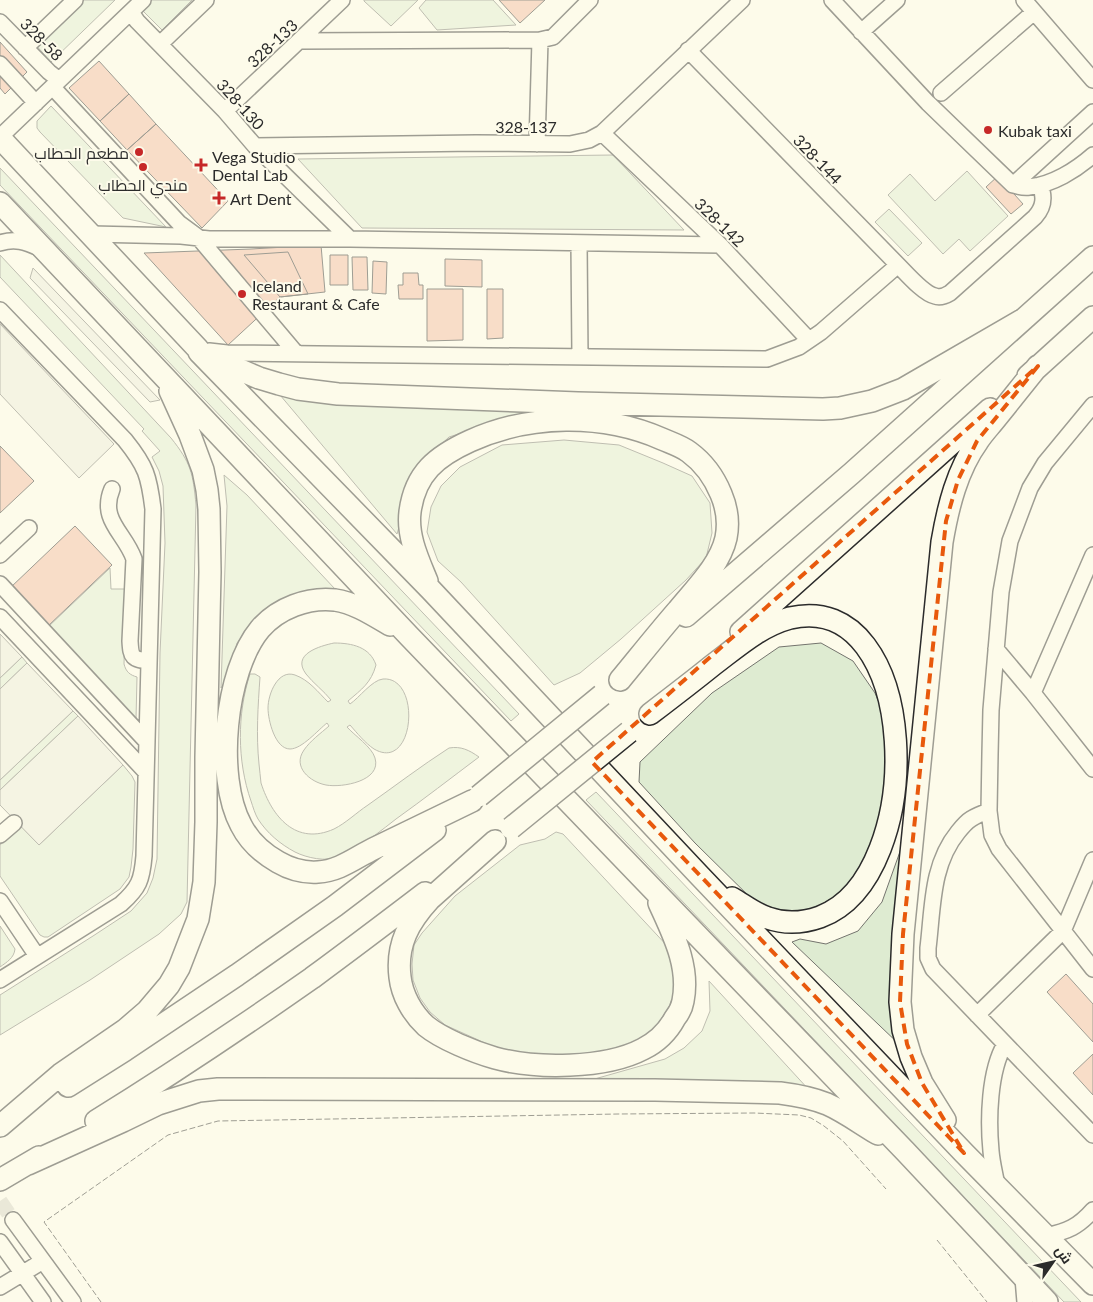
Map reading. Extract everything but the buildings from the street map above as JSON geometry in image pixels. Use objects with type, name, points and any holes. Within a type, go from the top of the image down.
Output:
[{"type":"highway","points":[[0,138],[199,351],[431,590],[964,1153],[1093,1284]]},
{"type":"highway","points":[[0,203],[410,636],[905,1152],[1046,1302]]},
{"type":"highway","points":[[0,1127],[125,1050],[237,975],[335,906],[475,799],[620,680],[662,637],[692,610],[852,473],[1093,257]]},
{"type":"highway","points":[[653,889],[676,941],[683,965],[683,1002],[672,1024],[664,1034],[634,1054],[608,1061],[585,1064],[548,1065],[518,1063],[496,1058],[460,1045],[427,1026],[410,1006],[404,993],[400,980],[399,966],[403,939],[414,918],[430,899],[503,835],[650,714],[1093,317]]},
{"type":"highway","points":[[199,351],[259,378],[278,384],[298,389],[338,394],[578,403],[823,409],[840,408],[872,401],[903,389],[1024,319]]},
{"type":"highway","points":[[964,1153],[922,1083],[911,1057],[903,1030],[900,1002],[903,934],[941,551],[946,521],[958,480],[977,442],[1038,366]]},
{"type":"highway","points":[[0,1127],[61,1074],[126,1030],[147,1011],[169,985],[179,968],[198,919],[204,882],[206,822],[210,572],[209,509],[204,476],[196,450],[178,406],[158,369]]},
{"type":"highway","points":[[431,590],[412,543],[410,528],[412,499],[417,485],[424,474],[436,460],[452,449],[511,426],[562,420],[597,421],[615,424],[651,434],[680,446],[699,461],[715,480],[726,510],[726,538],[720,556],[620,680]]},
{"type":"highway","points":[[410,636],[361,608],[334,600],[314,600],[294,605],[270,619],[260,629],[246,652],[237,676],[230,702],[227,728],[226,754],[228,779],[232,803],[240,824],[250,838],[271,858],[293,869],[304,872],[329,871],[475,799]]},
{"type":"highway","points":[[650,714],[755,633],[778,622],[809,616],[829,620],[847,628],[862,641],[874,658],[887,695],[892,714],[896,753],[896,772],[891,811],[884,839],[875,860],[864,879],[846,902],[826,915],[815,919],[797,922],[780,921],[757,914],[699,875]]},
{"type":"highway","points":[[0,1180],[143,1092],[313,977],[503,835]]},
{"type":"highway","points":[[28,1164],[158,1104],[199,1091],[218,1089],[646,1090],[780,1093],[826,1103],[905,1152]]},
{"type":"street","points":[[25,48],[75,0]]},
{"type":"street","points":[[0,138],[143,0]]},
{"type":"street","points":[[160,44],[206,0]]},
{"type":"street","name":"328-133","points":[[225,111],[342,0]]},
{"type":"street","points":[[299,41],[540,40],[552,37],[590,0]]},
{"type":"street","name":"328-137","points":[[255,146],[476,143],[570,144],[589,140],[602,133],[742,0]]},
{"type":"street","points":[[832,0],[928,103],[1013,185],[1027,187],[1061,178],[1093,155]]},
{"type":"street","points":[[861,32],[897,0]]},
{"type":"street","points":[[1024,0],[1093,80]]},
{"type":"street","name":"328-130","points":[[131,12],[137,21],[225,111],[255,146],[350,239]]},
{"type":"street","points":[[941,93],[1034,12]]},
{"type":"street","name":"328-58","points":[[0,22],[49,72],[56,83],[58,93],[179,224],[198,237],[296,353]]},
{"type":"street","points":[[536,144],[540,40]]},
{"type":"street","name":"328-144","points":[[688,50],[898,265],[929,294],[940,297],[950,293],[1035,217],[1043,202],[1040,185]]},
{"type":"street","points":[[0,64],[36,103]]},
{"type":"street","points":[[1013,185],[1093,112]]},
{"type":"street","name":"328-142","points":[[602,133],[720,245],[809,340]]},
{"type":"street","points":[[91,234],[198,237],[209,239],[350,239],[720,245]]},
{"type":"street","points":[[0,242],[15,240],[45,250]]},
{"type":"street","points":[[579,243],[580,357]]},
{"type":"street","points":[[199,351],[227,353],[767,359],[799,347],[822,332],[898,265]]},
{"type":"street","points":[[0,310],[125,440],[142,463],[147,474],[153,508],[144,856],[139,884],[133,893],[121,904],[0,980]]},
{"type":"street","points":[[1093,406],[1046,463],[1030,488],[1010,541],[1001,592],[991,710],[989,811],[992,835],[999,849],[1062,932],[1093,969]]},
{"type":"street","points":[[112,489],[108,498],[108,509],[115,528],[134,559],[130,653],[140,660],[149,661]]},
{"type":"street","points":[[0,555],[29,528]]},
{"type":"street","points":[[1032,693],[1093,554]]},
{"type":"street","points":[[0,584],[147,742]]},
{"type":"street","points":[[0,618],[146,772]]},
{"type":"street","points":[[996,649],[1093,768]]},
{"type":"street","points":[[989,811],[966,823],[952,839],[946,851],[935,879],[928,958],[933,969],[1093,1136]]},
{"type":"street","points":[[0,835],[14,823]]},
{"type":"street","points":[[976,1015],[1062,932],[1093,860]]},
{"type":"street","points":[[0,900],[37,956]]},
{"type":"street","points":[[997,1186],[991,1153],[990,1110],[996,1068],[1001,1050],[1005,1044]]},
{"type":"street","points":[[1046,1236],[1074,1227],[1093,1210]]},
{"type":"street","points":[[13,1220],[73,1302]]},
{"type":"street","points":[[2,1250],[23,1274],[42,1302]]},
{"type":"street","points":[[0,1288],[44,1261]]},
{"type":"street","points":[[1023,1278],[1025,1302]]},
{"type":"highlighted area","points":[[1038,366],[977,441],[958,480],[946,521],[903,934],[900,1002],[907,1044],[922,1083],[964,1153],[592,762]]},
{"type":"green space","points":[[81,0],[115,0],[51,62],[34,43]]},
{"type":"green space","points":[[151,0],[192,0],[162,30],[141,9]]},
{"type":"green space","points":[[364,0],[418,0],[391,26]]},
{"type":"green space","points":[[426,0],[493,0],[516,25],[437,30],[419,8]]},
{"type":"green space","points":[[51,106],[166,227],[123,218],[40,132],[37,128],[37,121]]},
{"type":"green space","points":[[613,155],[684,230],[362,228],[298,159]]},
{"type":"green space","points":[[0,168],[519,714],[511,721],[0,185]]},
{"type":"green space","points":[[967,171],[1008,216],[970,251],[959,239],[943,254],[888,195],[910,174],[935,201]]},
{"type":"green space","points":[[889,209],[922,243],[908,256],[875,222]]},
{"type":"green space","points":[[0,255],[171,438],[190,469],[196,505],[187,902],[181,914],[159,934],[90,980],[0,1035],[0,995],[131,911],[147,893],[153,878],[157,859],[160,653],[165,543],[163,486],[159,471],[152,457],[160,451],[142,431],[144,429],[0,277]]},
{"type":"green space","points":[[280,395],[314,402],[569,408],[471,430],[449,437],[431,454],[405,506],[397,534]]},
{"type":"green space","points":[[564,440],[619,445],[692,476],[710,503],[712,533],[706,558],[686,580],[580,673],[554,685],[461,582],[438,561],[427,532],[431,507],[441,486],[460,467],[502,445]]},
{"type":"green space","points":[[224,475],[247,495],[335,589],[314,590],[294,594],[275,604],[254,623],[237,643],[229,674],[221,688],[227,506]]},
{"type":"green space","points":[[110,568],[111,589],[126,589],[124,664],[129,673],[137,677],[136,719],[48,627]]},
{"type":"green space","points":[[334,643],[360,647],[369,654],[376,665],[369,681],[348,701],[350,704],[379,680],[395,682],[404,692],[408,706],[408,722],[405,737],[398,748],[388,753],[374,749],[350,725],[347,727],[373,754],[376,766],[373,772],[359,781],[333,786],[314,781],[304,773],[300,762],[304,750],[312,740],[329,726],[327,723],[300,746],[290,749],[285,748],[273,733],[269,719],[268,702],[275,684],[279,679],[289,674],[305,680],[328,702],[331,700],[306,674],[302,667],[302,661],[309,652]]},
{"type":"green space","points":[[821,643],[853,661],[875,693],[888,724],[889,805],[861,882],[804,914],[763,910],[695,843],[639,782],[640,762],[712,693],[779,647]]},
{"type":"green space","points":[[22,657],[27,663],[0,689],[0,678]]},
{"type":"green space","points":[[250,674],[260,677],[257,731],[261,783],[272,807],[279,817],[297,831],[308,834],[334,829],[449,748],[465,749],[479,757],[353,850],[334,858],[311,858],[289,849],[270,833],[258,819],[246,786],[240,738],[243,705]]},
{"type":"green space","points":[[73,711],[78,716],[0,790],[0,780]]},
{"type":"green space","points":[[123,765],[135,782],[133,849],[129,877],[120,889],[48,937],[44,937],[40,935],[0,876],[0,845],[21,826],[39,845]]},
{"type":"green space","points":[[596,792],[1081,1302],[1064,1302],[586,800]]},
{"type":"green space","points":[[556,832],[563,834],[671,950],[679,981],[669,1007],[654,1030],[629,1045],[606,1051],[550,1059],[505,1052],[445,1025],[430,1012],[420,998],[413,980],[412,964],[414,945],[422,933],[455,896],[520,845],[545,839]]},
{"type":"green space","points":[[907,832],[901,1046],[792,942],[800,939],[826,944],[858,931],[882,902]]},
{"type":"green space","points":[[0,926],[15,949],[12,957],[0,967]]},
{"type":"green space","points":[[709,981],[810,1091],[591,1080],[665,1059],[684,1048],[702,1031],[710,1011]]},
{"type":"shaded area","points":[[33,268],[160,400],[150,402],[30,278]]},
{"type":"shaded area","points":[[0,324],[114,444],[79,478],[0,394]]},
{"type":"shaded area","points":[[0,634],[22,657],[0,678]]},
{"type":"shaded area","points":[[27,663],[73,711],[0,780],[0,689]]},
{"type":"shaded area","points":[[78,716],[123,765],[39,845],[0,805],[0,790]]},
{"type":"tunnel","points":[[0,1201],[13,1220]]},
{"type":"fence","points":[[101,1302],[44,1222],[168,1135],[218,1121],[618,1114],[754,1113],[799,1115],[811,1118],[843,1141],[886,1189]]},
{"type":"fence","points":[[937,1240],[987,1302]]},
{"type":"place","name":"Kubak taxi","points":[[988,130]]},
{"type":"place","name":"مطعم الحطاب","points":[[139,152]]},
{"type":"place","name":"Vega Studio Dental Lab","points":[[201,165]]},
{"type":"place","name":"مندي الحطاب","points":[[143,167]]},
{"type":"place","name":"Art Dent","points":[[219,198]]},
{"type":"place","name":"Iceland Restaurant & Cafe","points":[[242,294]]}]
